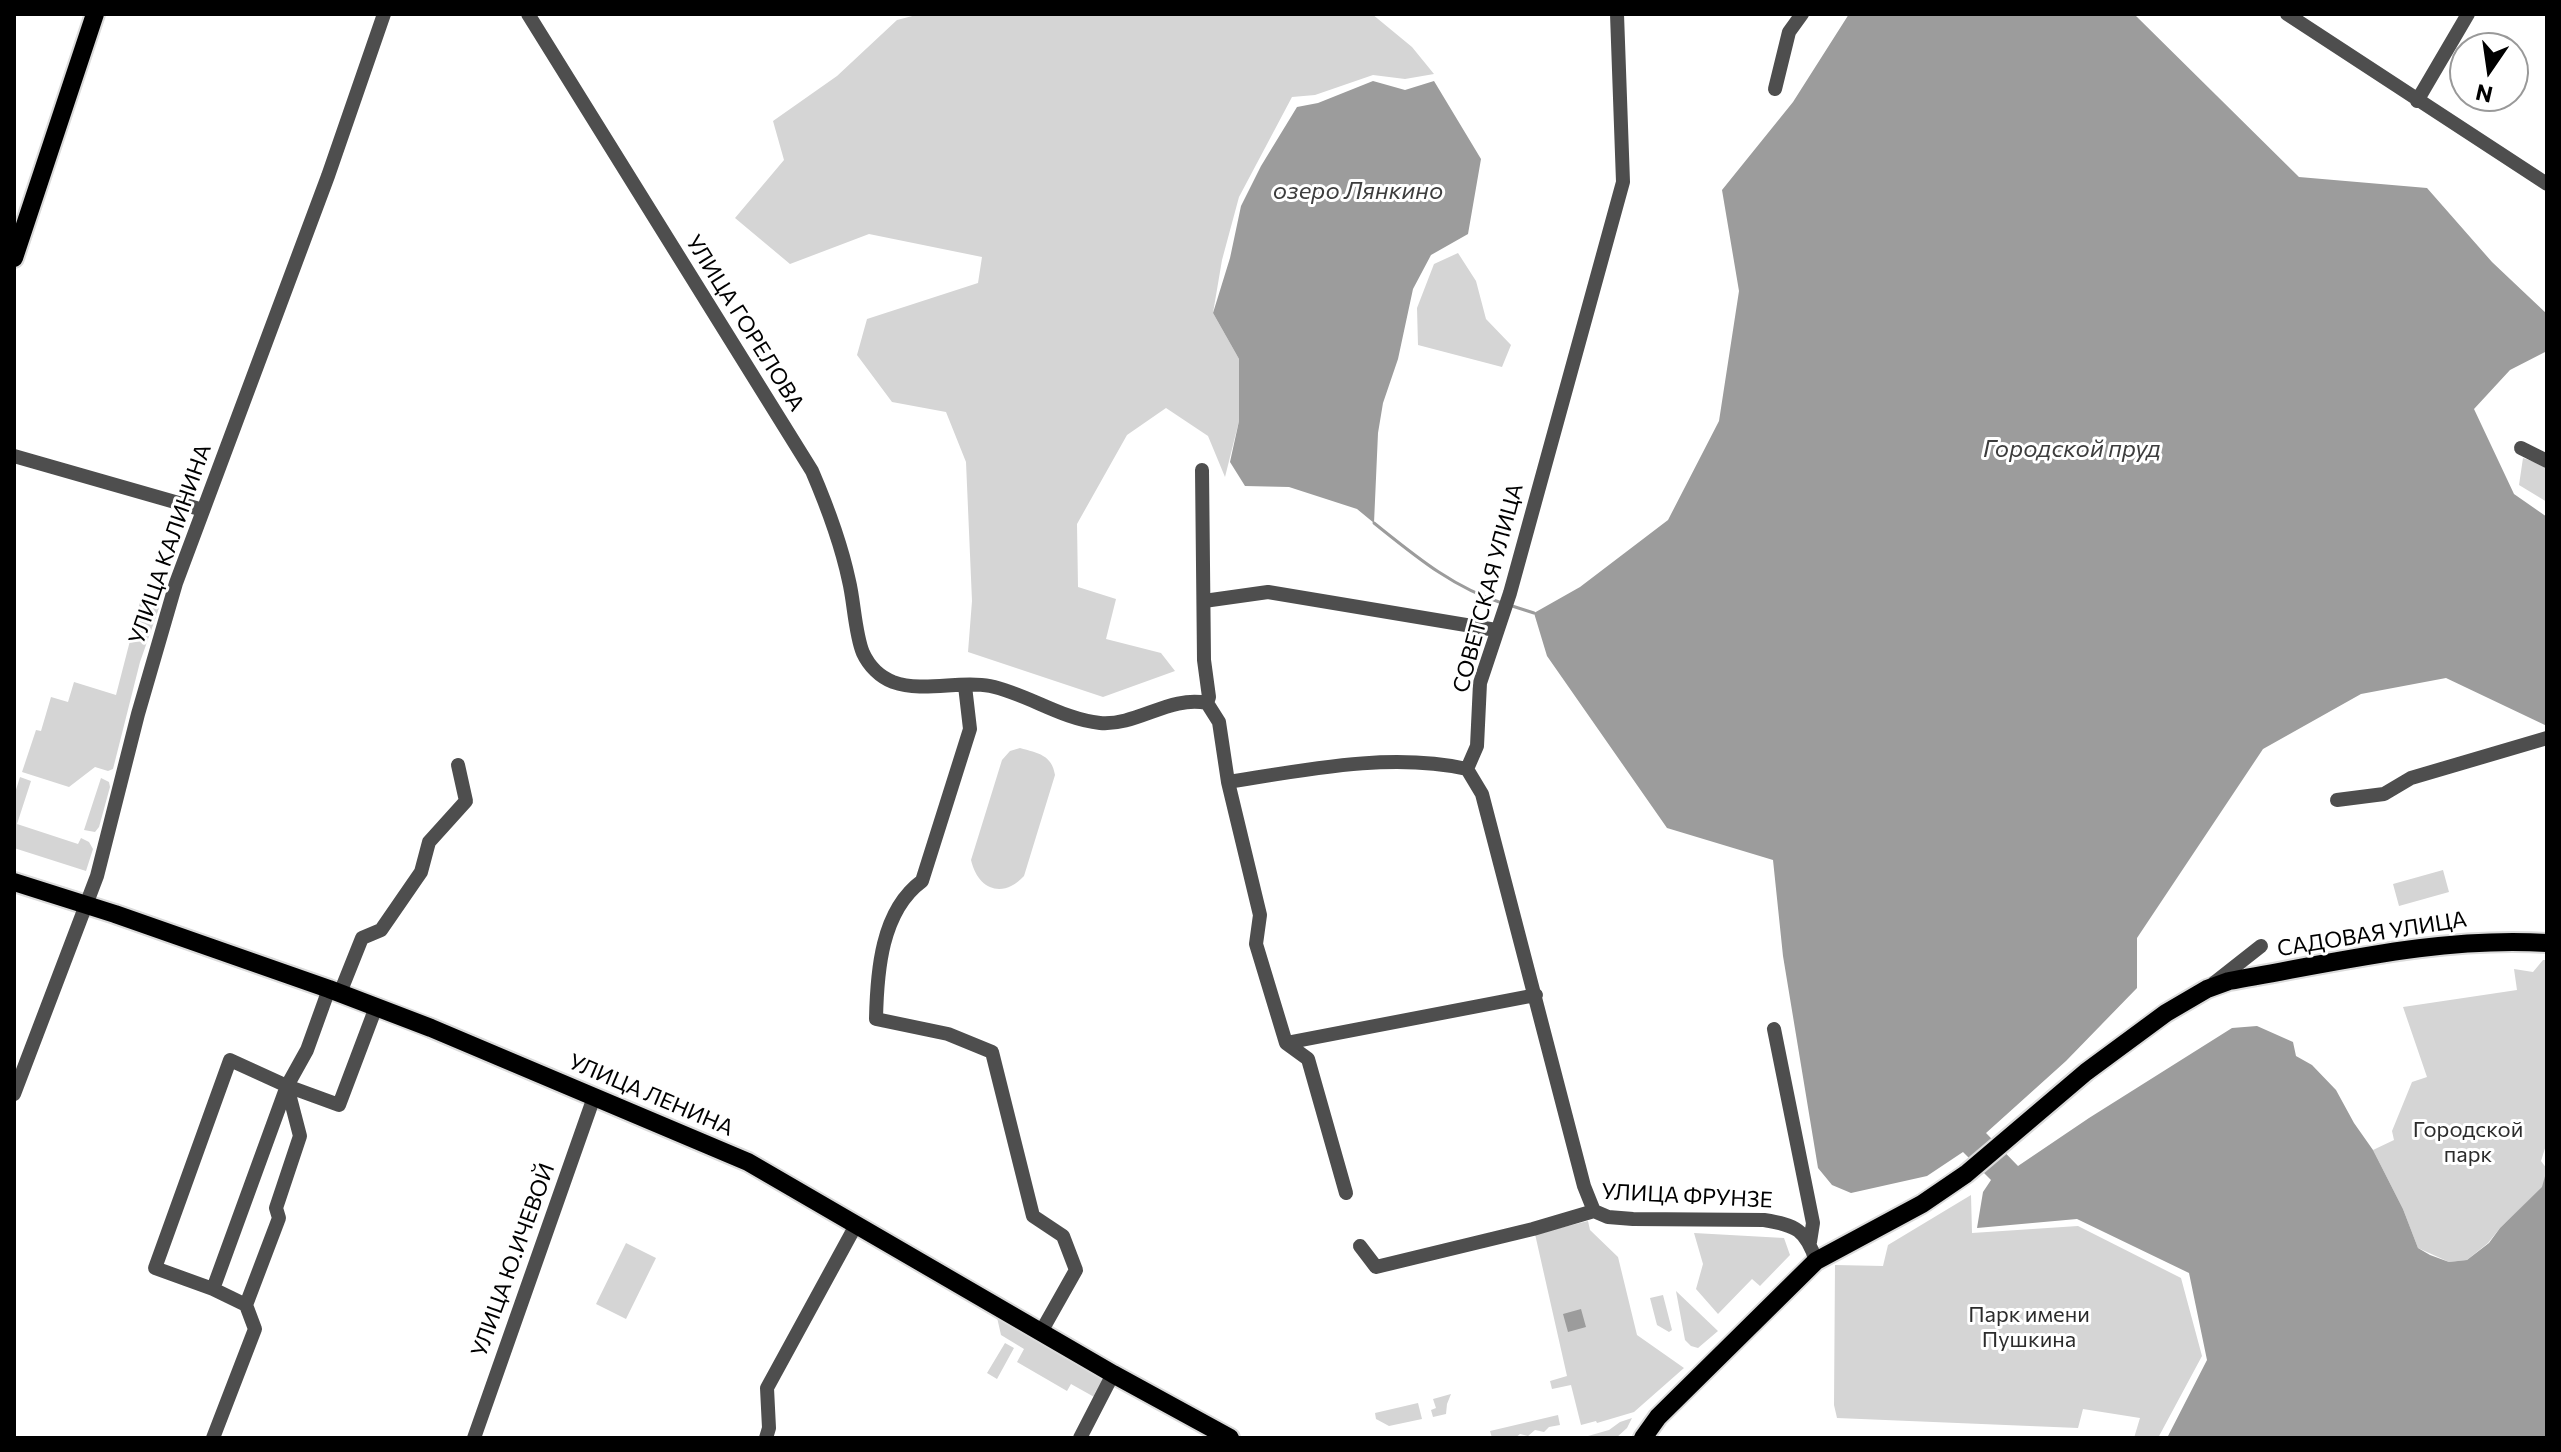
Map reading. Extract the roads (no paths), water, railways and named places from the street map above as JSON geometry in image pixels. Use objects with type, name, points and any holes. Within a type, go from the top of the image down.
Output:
[{"type":"main road","points":[[14,258],[95,14]]},
{"type":"main road","name":"УЛИЦА ЛЕНИНА","points":[[14,882],[376,1007],[748,1162],[1113,1374],[1230,1438]]},
{"type":"main road","name":"САДОВАЯ УЛИЦА","points":[[1658,1417],[1816,1261],[1922,1204],[1966,1174],[2086,1072],[2166,1013],[2207,989],[2229,981],[2452,944],[2500,941],[2547,943]]},
{"type":"main road","points":[[1627,1438],[1658,1417]]},
{"type":"main road","points":[[1643,1438],[1658,1417]]},
{"type":"street","name":"УЛИЦА КАЛИНИНА","points":[[14,1094],[87,906],[176,583],[328,176],[384,14]]},
{"type":"street","name":"УЛИЦА ГОРЕЛОВА","points":[[528,14],[812,471],[849,578],[863,653],[878,674],[892,682],[912,687],[965,686]]},
{"type":"street","name":"СОВЕТСКАЯ УЛИЦА","points":[[1467,769],[1477,746],[1480,683],[1510,593],[1623,182],[1617,14]]},
{"type":"street","points":[[1775,89],[1789,32],[1802,14]]},
{"type":"street","points":[[2287,14],[2547,184]]},
{"type":"street","points":[[2417,101],[2468,14]]},
{"type":"street","points":[[2521,448],[2547,461]]},
{"type":"street","points":[[14,456],[203,510]]},
{"type":"street","points":[[1202,470],[1207,703]]},
{"type":"street","points":[[1204,601],[1268,592],[1496,630]]},
{"type":"street","points":[[1041,1332],[1076,1270],[1063,1236],[1033,1216],[992,1052],[948,1034],[876,1019],[877,985],[894,912],[910,889],[922,881],[970,729],[965,686],[985,685],[1004,689],[1081,720],[1100,723],[1116,723],[1195,700],[1207,703],[1219,722],[1228,782],[1260,915],[1256,944],[1286,1043],[1308,1059],[1346,1193]]},
{"type":"street","points":[[2337,800],[2384,794],[2411,778],[2547,738]]},
{"type":"street","points":[[1228,782],[1331,765],[1437,763],[1467,769],[1482,794],[1584,1186],[1594,1211]]},
{"type":"street","points":[[213,1289],[287,1086],[334,991],[362,938],[381,930],[421,872],[429,842],[466,801],[458,765]]},
{"type":"street","name":"САДОВАЯ УЛИЦА","points":[[2207,989],[2261,946]]},
{"type":"street","points":[[1286,1043],[1536,995]]},
{"type":"street","points":[[246,1305],[155,1268],[230,1060],[339,1105],[376,1007]]},
{"type":"street","points":[[1774,1029],[1813,1223],[1810,1242],[1816,1261]]},
{"type":"street","points":[[213,1438],[255,1329],[246,1305],[279,1218],[276,1208],[300,1136],[287,1086]]},
{"type":"street","name":"УЛИЦА Ю.ИЧЕВОЙ","points":[[474,1438],[594,1097]]},
{"type":"street","name":"УЛИЦА ФРУНЗЕ","points":[[1360,1246],[1376,1267],[1594,1211],[1608,1217],[1633,1219],[1764,1220],[1791,1227],[1810,1242]]},
{"type":"street","points":[[766,1438],[769,1428],[767,1388],[856,1225]]},
{"type":"street","points":[[1080,1438],[1113,1374]]},
{"type":"water","name":"Городской пруд","points":[[1849,14],[2134,14],[2299,177],[2427,188],[2492,262],[2547,314],[2547,351],[2510,370],[2474,409],[2514,494],[2547,517],[2547,726],[2446,678],[2361,694],[2263,749],[2137,938],[2137,988],[2066,1061],[1986,1133],[2018,1166],[2232,1028],[2257,1026],[2293,1042],[2296,1056],[2312,1065],[2336,1090],[2373,1150],[2403,1209],[2418,1248],[2430,1255],[2449,1262],[2467,1260],[2489,1243],[2542,1187],[2547,1169],[2547,1438],[2167,1438],[2207,1360],[2189,1273],[2077,1219],[1977,1228],[1983,1192],[1991,1180],[1963,1152],[1927,1176],[1851,1193],[1832,1185],[1818,1168],[1783,956],[1773,860],[1667,828],[1547,656],[1534,613],[1580,587],[1668,520],[1719,421],[1739,291],[1722,190],[1793,102]]},
{"type":"water","name":"озеро Лянкино","points":[[1373,81],[1405,90],[1434,81],[1481,159],[1468,234],[1431,255],[1413,289],[1378,433],[1374,523],[1357,509],[1289,487],[1245,486],[1230,462],[1239,421],[1239,359],[1213,313],[1230,258],[1241,206],[1297,107],[1318,103]]},
{"type":"water","points":[[1581,1309],[1586,1327],[1568,1332],[1563,1314]]},
{"type":"waterway","points":[[1374,523],[1451,580],[1502,603]]},
{"type":"waterway","points":[[1509,605],[1534,613]]},
{"type":"park label","name":"Городской парк","points":[[2468,1142]]},
{"type":"park label","name":"Парк имени Пушкина","points":[[2029,1328]]}]
